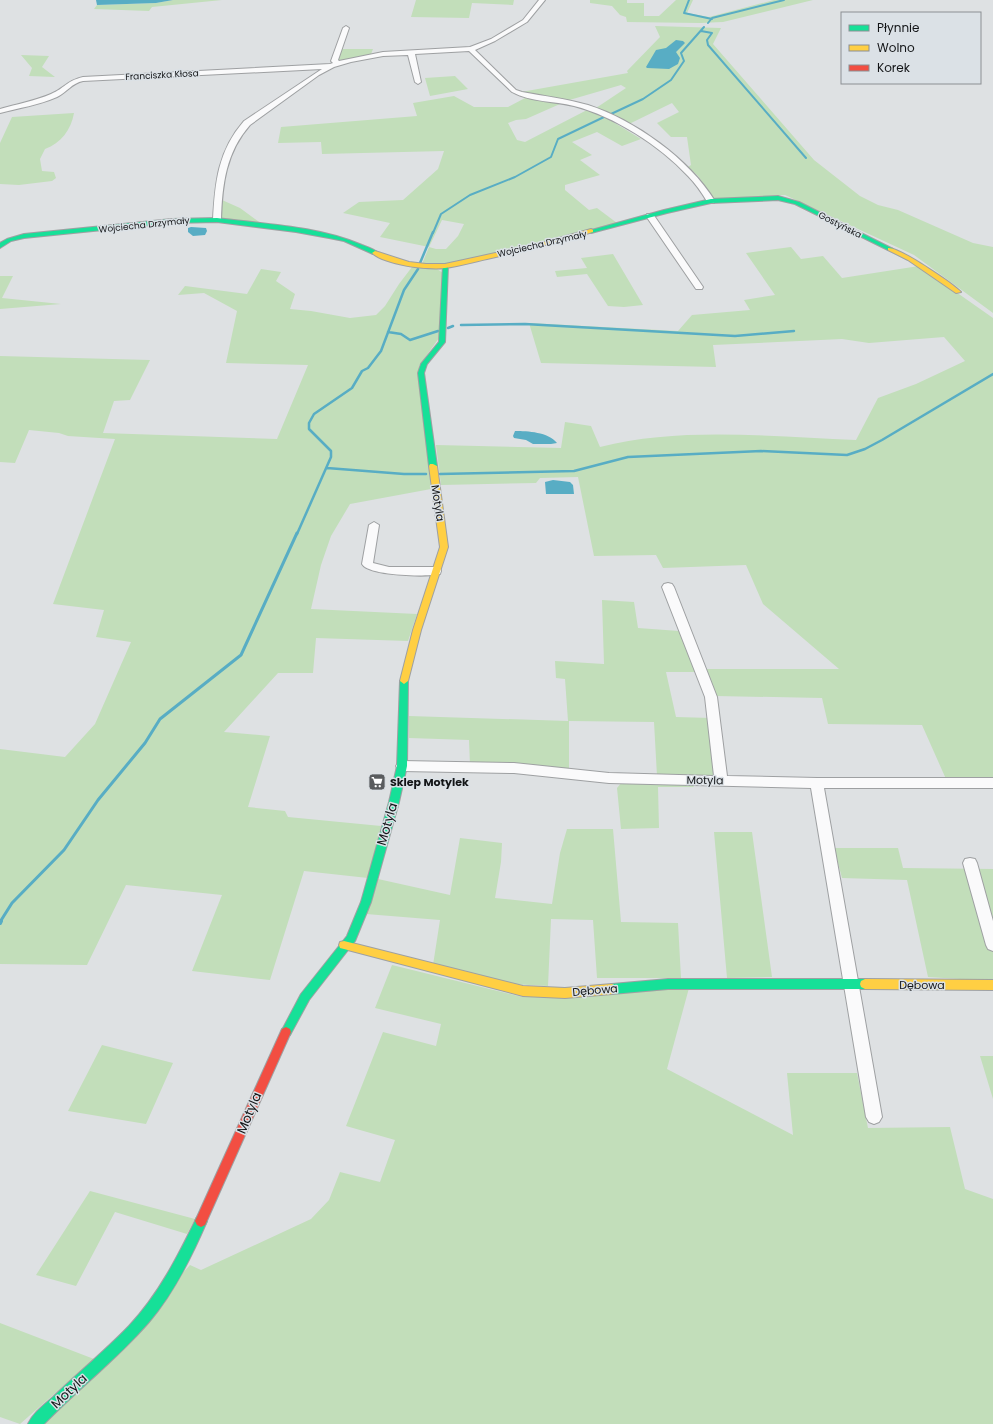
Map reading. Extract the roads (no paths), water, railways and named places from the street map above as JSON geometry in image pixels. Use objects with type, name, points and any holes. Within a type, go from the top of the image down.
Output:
[{"type":"street","points":[[217,220],[218,186],[222,170],[238,132],[306,82],[335,65],[366,56],[472,50],[493,40],[525,21],[542,0]]},
{"type":"street","points":[[335,65],[334,61],[346,28]]},
{"type":"street","points":[[472,50],[514,91],[591,108],[606,115],[653,143],[699,181],[711,201]]},
{"type":"street","points":[[411,53],[418,82]]},
{"type":"street","name":"Franciszka Kłosa","points":[[0,111],[48,98],[60,92],[72,80],[294,69],[335,65]]},
{"type":"street","name":"Gostyńska","points":[[711,201],[778,198],[788,200],[910,259],[958,292]]},
{"type":"street","name":"Wojciecha Drzymały","points":[[0,246],[9,240],[24,236],[172,220],[217,220],[296,230],[329,236],[352,242],[399,263],[430,267],[445,266],[538,246],[711,201]]},
{"type":"street","points":[[650,216],[699,287]]},
{"type":"street","name":"Motyla","points":[[35,1424],[54,1403],[119,1344],[146,1316],[163,1294],[176,1273],[205,1213],[281,1041],[305,996],[353,932],[366,902],[394,802],[402,766],[404,677],[417,630],[444,547],[421,373],[422,366],[442,342],[445,266]]},
{"type":"street","points":[[374,525],[367,564],[385,569],[436,571]]},
{"type":"street","points":[[668,587],[711,697],[721,781]]},
{"type":"street","name":"Motyla","points":[[402,766],[530,769],[609,778],[817,783],[993,783]]},
{"type":"street","points":[[817,783],[874,1117]]},
{"type":"street","points":[[970,863],[993,945]]},
{"type":"street","name":"Dębowa","points":[[344,945],[410,964],[523,991],[565,993],[668,984],[782,983],[993,985]]},
{"type":"water","points":[[96,0],[173,0],[156,3],[97,5]]},
{"type":"water","points":[[676,40],[683,41],[685,43],[676,52],[680,58],[678,64],[669,69],[646,67],[656,50],[666,48]]},
{"type":"water","points":[[188,228],[206,228],[207,231],[205,235],[193,236],[188,232]]},
{"type":"water","points":[[515,431],[543,434],[553,439],[557,443],[533,444],[526,440],[514,438],[513,436]]},
{"type":"water","points":[[553,480],[570,482],[573,485],[574,494],[546,494],[545,482]]},
{"type":"waterway","points":[[689,0],[684,13],[711,19]]},
{"type":"waterway","points":[[711,19],[784,0]]},
{"type":"waterway","points":[[708,23],[711,19]]},
{"type":"waterway","points":[[611,114],[643,99],[671,80],[684,61],[681,53],[704,27]]},
{"type":"waterway","points":[[701,31],[712,33],[707,40],[708,45],[806,158]]},
{"type":"waterway","points":[[433,233],[441,214],[470,195],[515,177],[551,157],[558,139],[604,117]]},
{"type":"waterway","points":[[420,263],[433,232]]},
{"type":"waterway","points":[[388,332],[404,290],[418,269]]},
{"type":"waterway","points":[[461,325],[525,324],[735,336],[794,331]]},
{"type":"waterway","points":[[448,328],[453,326]]},
{"type":"waterway","points":[[388,332],[401,334],[410,340],[438,331]]},
{"type":"waterway","points":[[297,534],[331,457],[331,451],[309,429],[309,423],[314,414],[352,388],[362,371],[368,368],[381,351],[388,332]]},
{"type":"waterway","points":[[440,474],[574,471],[628,457],[761,451],[847,455],[865,449],[882,440],[993,374]]},
{"type":"waterway","points":[[327,468],[404,474],[426,474]]},
{"type":"waterway","points":[[0,922],[12,903],[64,850],[98,800],[145,743],[160,719],[241,655],[297,533]]},
{"type":"place","name":"Sklep Motylek","points":[[377,782]]}]
